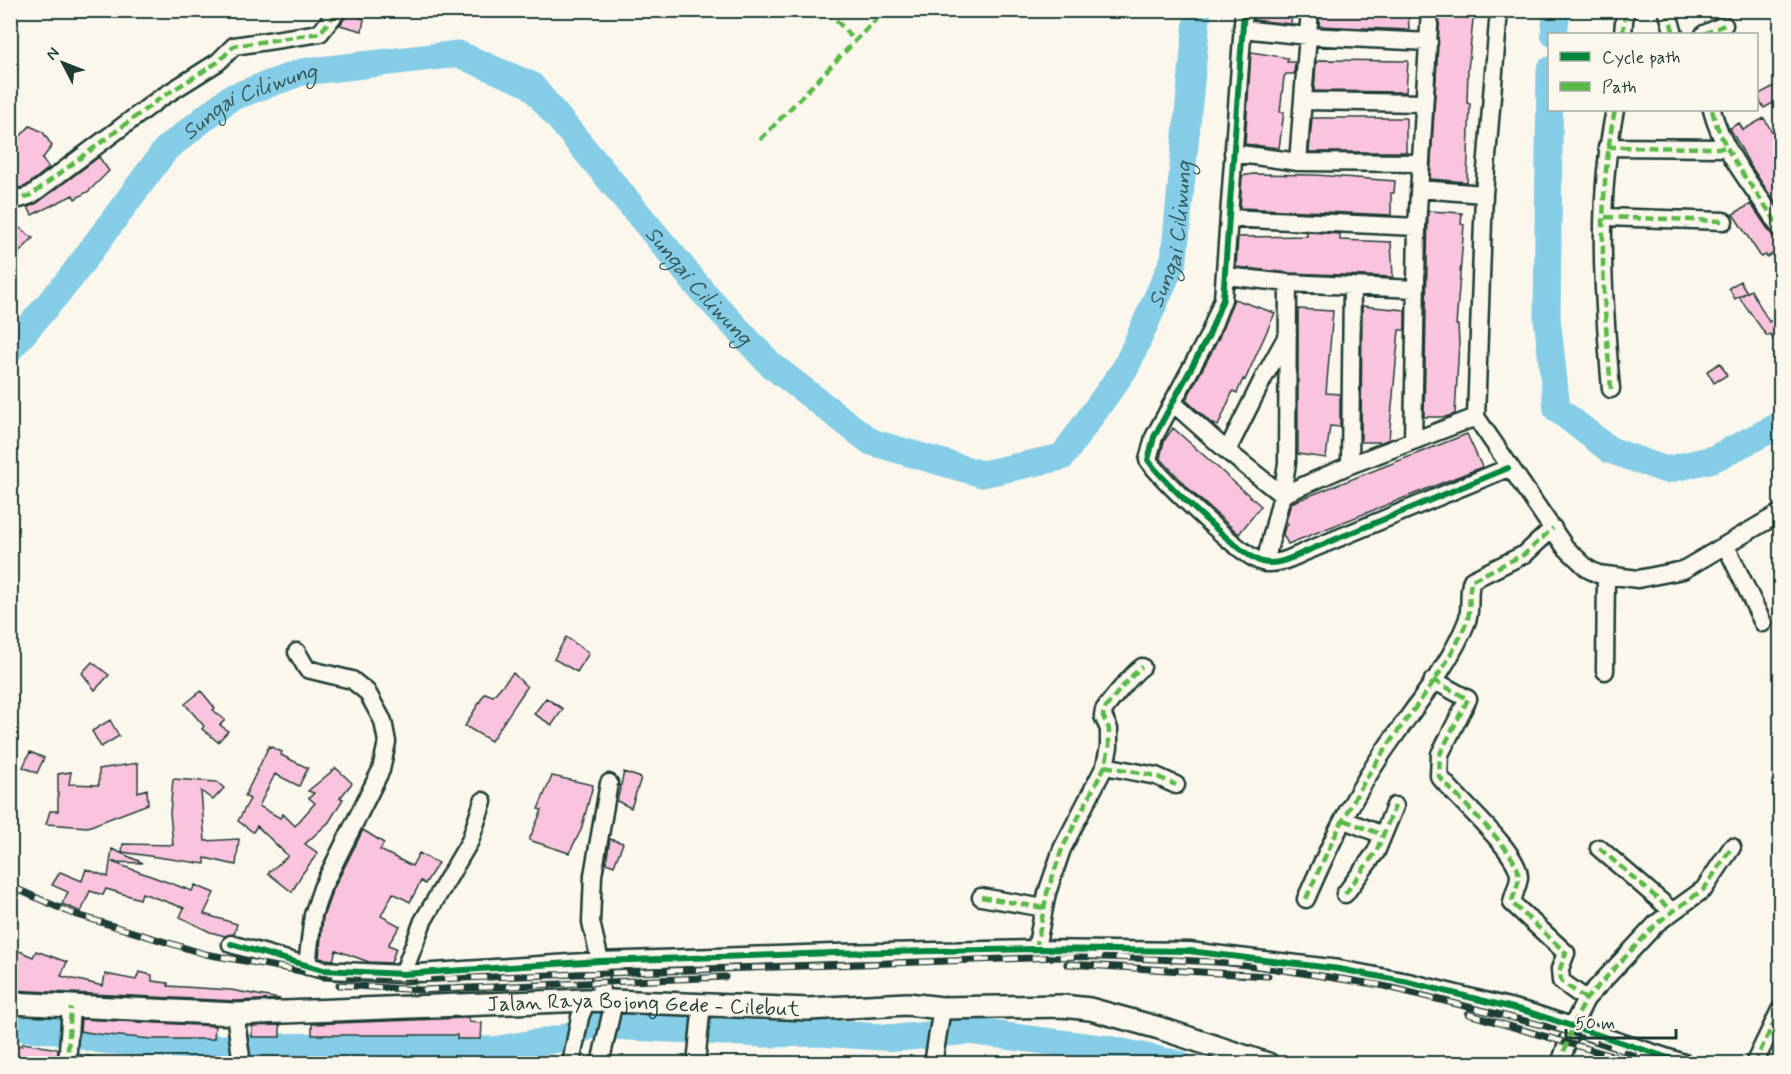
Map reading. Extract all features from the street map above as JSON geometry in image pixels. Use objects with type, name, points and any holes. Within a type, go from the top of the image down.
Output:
[{"type":"main road","name":"Jalan Raya Bojong Gede - Cilebut","points":[[10,1003],[70,1015],[236,1018],[598,1008],[701,1014],[907,1004],[941,1012],[1014,1005],[1090,1010],[1159,1028],[1268,1064]]},
{"type":"street","points":[[10,196],[20,199],[31,195],[159,99],[218,62],[234,46],[320,33],[338,10]]},
{"type":"street","points":[[1244,10],[1223,299],[1209,335],[1151,443],[1148,460],[1241,549],[1265,563],[1290,558],[1508,468]]},
{"type":"street","points":[[1298,162],[1310,10]]},
{"type":"street","points":[[1413,441],[1417,227],[1430,10]]},
{"type":"street","points":[[1499,10],[1484,194],[1476,417],[1508,468],[1565,547],[1588,569],[1606,575],[1638,579],[1683,570],[1780,513]]},
{"type":"street","points":[[1623,33],[1625,10]]},
{"type":"street","points":[[1667,10],[1674,33]]},
{"type":"street","points":[[1706,33],[1724,26]]},
{"type":"street","points":[[1242,29],[1308,36],[1429,42]]},
{"type":"street","points":[[1304,101],[1424,103]]},
{"type":"street","points":[[1611,389],[1603,296],[1607,147],[1615,111]]},
{"type":"street","points":[[1712,111],[1725,148],[1780,228]]},
{"type":"street","points":[[1607,147],[1725,148]]},
{"type":"street","points":[[1233,153],[1298,162],[1421,163]]},
{"type":"street","points":[[1419,189],[1484,194]]},
{"type":"street","points":[[1605,217],[1724,221]]},
{"type":"street","points":[[1229,218],[1417,227]]},
{"type":"street","points":[[1226,276],[1288,283],[1415,289]]},
{"type":"street","points":[[1265,563],[1282,495],[1287,462],[1288,283]]},
{"type":"street","points":[[1350,465],[1352,286]]},
{"type":"street","points":[[1227,451],[1288,334]]},
{"type":"street","points":[[1173,403],[1227,451],[1282,495]]},
{"type":"street","points":[[1282,495],[1350,465],[1476,417]]},
{"type":"street","points":[[1306,899],[1329,847],[1378,760],[1433,680],[1467,620],[1472,580],[1525,554],[1553,528]]},
{"type":"street","points":[[1726,546],[1763,623]]},
{"type":"street","points":[[1605,671],[1606,575]]},
{"type":"street","points":[[297,652],[307,669],[352,680],[367,692],[383,721],[387,742],[381,770],[316,906],[310,933],[307,966]]},
{"type":"street","points":[[1036,949],[1044,908],[1062,849],[1105,766],[1109,738],[1104,710],[1132,680],[1134,673],[1142,667]]},
{"type":"street","points":[[1433,680],[1468,699],[1440,754],[1439,776],[1494,835],[1516,866],[1519,875],[1512,903],[1566,953],[1560,969],[1561,981],[1586,999]]},
{"type":"street","points":[[1105,766],[1156,776],[1176,785]]},
{"type":"street","points":[[601,1060],[598,1008],[600,961],[591,922],[593,875],[609,783]]},
{"type":"street","points":[[403,974],[423,921],[470,841],[483,801]]},
{"type":"street","points":[[1345,894],[1376,852],[1395,806]]},
{"type":"street","points":[[1344,820],[1383,835]]},
{"type":"street","points":[[1560,1064],[1573,1025],[1586,999],[1626,953],[1672,911],[1704,889],[1732,847]]},
{"type":"street","points":[[1599,848],[1672,911]]},
{"type":"street","points":[[981,897],[1044,908]]},
{"type":"street","points":[[231,944],[323,970],[403,974],[600,961],[1036,949],[1189,951],[1339,969],[1473,997],[1573,1025],[1687,1064]]},
{"type":"street","points":[[572,1058],[598,1008]]},
{"type":"street","points":[[1754,1064],[1780,1010]]},
{"type":"street","points":[[933,1064],[938,1046],[941,1012]]},
{"type":"street","points":[[696,1059],[701,1014]]},
{"type":"street","points":[[67,1064],[70,1045],[70,1015]]},
{"type":"street","points":[[236,1018],[242,1063]]},
{"type":"building","points":[[1254,10],[1292,10],[1291,24],[1254,20]]},
{"type":"building","points":[[1320,10],[1408,10],[1409,30],[1319,26]]},
{"type":"building","points":[[1440,10],[1474,10],[1468,70],[1467,103],[1470,104],[1467,182],[1430,179]]},
{"type":"building","points":[[348,13],[364,19],[362,31],[340,25]]},
{"type":"building","points":[[1251,52],[1288,58],[1287,62],[1295,62],[1294,74],[1286,74],[1284,77],[1280,112],[1284,112],[1279,148],[1245,144]]},
{"type":"building","points":[[1322,60],[1408,61],[1406,92],[1314,91],[1316,62]]},
{"type":"building","points":[[1780,83],[1780,99],[1764,108],[1758,94]]},
{"type":"building","points":[[1312,118],[1406,118],[1406,152],[1309,152]]},
{"type":"building","points":[[1764,118],[1780,146],[1780,210],[1750,165],[1730,128],[1739,123],[1743,130]]},
{"type":"building","points":[[30,126],[43,132],[52,146],[42,159],[49,168],[26,186],[20,188],[15,184],[10,186],[10,147]]},
{"type":"building","points":[[99,157],[109,171],[89,191],[75,199],[73,195],[32,215],[28,207],[37,203]]},
{"type":"building","points":[[1253,174],[1316,175],[1395,181],[1394,193],[1391,193],[1391,215],[1240,208],[1242,176]]},
{"type":"building","points":[[1751,204],[1780,247],[1780,250],[1767,257],[1766,255],[1761,257],[1733,214]]},
{"type":"building","points":[[1428,211],[1462,213],[1461,224],[1464,225],[1456,325],[1458,325],[1459,343],[1455,414],[1445,417],[1424,417]]},
{"type":"building","points":[[17,226],[33,238],[10,262],[10,233]]},
{"type":"building","points":[[1307,232],[1340,234],[1340,240],[1391,242],[1393,277],[1289,273],[1236,267],[1238,237],[1307,236]]},
{"type":"building","points":[[1740,281],[1747,292],[1735,299],[1729,288]]},
{"type":"building","points":[[1751,290],[1769,322],[1780,315],[1780,353],[1770,334],[1767,336],[1739,297]]},
{"type":"building","points":[[1234,299],[1275,313],[1245,380],[1243,379],[1237,393],[1233,391],[1218,426],[1211,423],[1186,400],[1218,340]]},
{"type":"building","points":[[1362,306],[1405,310],[1405,330],[1399,330],[1389,439],[1382,442],[1361,442]]},
{"type":"building","points":[[1298,309],[1333,311],[1326,393],[1340,394],[1340,427],[1330,426],[1326,458],[1298,454]]},
{"type":"building","points":[[1720,363],[1727,375],[1714,383],[1707,371]]},
{"type":"building","points":[[1173,428],[1261,506],[1239,534],[1192,492],[1160,458],[1164,441]]},
{"type":"building","points":[[1467,434],[1482,467],[1288,544],[1283,534],[1288,525],[1286,521],[1291,503]]},
{"type":"building","points":[[566,637],[589,653],[577,672],[554,659]]},
{"type":"building","points":[[92,662],[109,675],[95,690],[82,673]]},
{"type":"building","points":[[513,673],[527,687],[491,741],[465,726],[485,693],[493,696]]},
{"type":"building","points":[[201,691],[215,708],[213,710],[225,720],[220,725],[228,731],[218,742],[202,729],[204,726],[185,704]]},
{"type":"building","points":[[546,698],[563,709],[552,725],[534,714]]},
{"type":"building","points":[[110,720],[119,736],[101,747],[92,731]]},
{"type":"building","points":[[269,746],[282,752],[281,755],[308,768],[299,786],[275,774],[259,806],[280,818],[283,814],[295,826],[315,803],[309,798],[314,793],[308,791],[336,768],[352,783],[340,798],[343,799],[329,822],[305,844],[318,853],[292,892],[268,873],[288,856],[257,826],[253,832],[238,821],[250,799],[245,796]]},
{"type":"building","points":[[30,752],[44,758],[37,773],[23,767]]},
{"type":"building","points":[[138,763],[138,792],[147,789],[148,804],[88,827],[46,824],[50,811],[58,811],[58,774],[71,772],[69,784],[99,785],[99,769]]},
{"type":"building","points":[[624,772],[641,778],[631,808],[617,801]]},
{"type":"building","points":[[552,776],[593,785],[581,830],[569,853],[529,840],[542,810],[538,809]]},
{"type":"building","points":[[173,779],[217,782],[224,788],[213,800],[201,791],[205,841],[239,839],[236,865],[205,858],[205,864],[122,852],[123,844],[173,845],[170,813]]},
{"type":"building","points":[[363,830],[384,843],[380,850],[412,866],[419,853],[438,863],[425,884],[421,881],[410,902],[393,893],[381,916],[400,926],[388,945],[396,948],[391,963],[369,962],[336,950],[333,960],[319,958],[323,917],[332,892]]},
{"type":"building","points":[[610,839],[623,843],[614,866],[606,863]]},
{"type":"building","points":[[112,849],[143,863],[112,862],[192,891],[195,885],[214,893],[204,914],[237,924],[234,934],[225,936],[210,932],[180,917],[184,908],[142,893],[140,899],[106,889],[103,895],[90,891],[81,912],[62,904],[68,892],[52,885],[60,872],[82,881],[86,869],[108,877]]},
{"type":"building","points":[[10,947],[33,957],[36,951],[67,962],[61,976],[103,986],[105,974],[136,980],[139,972],[152,975],[152,981],[168,983],[168,986],[231,990],[280,999],[235,1001],[10,990]]},
{"type":"building","points":[[469,1018],[469,1022],[482,1023],[481,1039],[457,1039],[457,1035],[312,1035],[312,1024]]},
{"type":"building","points":[[81,1019],[215,1026],[214,1039],[152,1039],[98,1034],[80,1031]]},
{"type":"building","points":[[280,1025],[280,1037],[252,1037],[252,1026]]},
{"type":"building","points":[[23,1043],[58,1049],[57,1064],[10,1064],[10,1044],[22,1046]]},
{"type":"building","points":[[78,1054],[99,1058],[98,1064],[78,1064]]},
{"type":"waterway","name":"Sungai Ciliwung","points":[[10,349],[69,280],[166,149],[230,98],[302,72],[458,54],[531,85],[703,292],[771,365],[871,442],[982,474],[1062,457],[1126,367],[1174,259],[1198,10]]},
{"type":"waterway","name":"Sungai Ciliwung","points":[[1554,33],[1557,10]]},
{"type":"waterway","name":"Sungai Ciliwung","points":[[1550,111],[1547,317],[1557,409],[1610,450],[1666,470],[1713,459],[1780,425]]},
{"type":"waterway","points":[[10,1027],[54,1030],[101,1040],[220,1048],[322,1046],[494,1050],[564,1038],[591,1025],[897,1038],[968,1031],[1108,1049],[1179,1064]]},
{"type":"railway","points":[[10,886],[71,913],[205,954],[329,976],[435,979],[1090,956],[1238,963],[1380,985],[1570,1032],[1663,1064]]},
{"type":"railway","points":[[1067,964],[1268,976]]},
{"type":"railway","points":[[339,985],[421,990],[725,977]]},
{"type":"railway","points":[[1468,1014],[1626,1060]]},
{"type":"marked path","points":[[10,196],[20,199],[31,195],[159,99],[218,62],[234,46],[320,33],[338,10]]},
{"type":"marked path","points":[[827,10],[855,41]]},
{"type":"marked path","points":[[760,140],[885,10]]},
{"type":"marked path","points":[[1623,33],[1625,10]]},
{"type":"marked path","points":[[1667,10],[1674,33]]},
{"type":"marked path","points":[[1706,33],[1724,25]]},
{"type":"marked path","points":[[1611,389],[1604,284],[1603,214],[1609,144],[1615,111]]},
{"type":"marked path","points":[[1712,111],[1717,127],[1732,157],[1780,228]]},
{"type":"marked path","points":[[1607,147],[1725,148]]},
{"type":"marked path","points":[[1605,217],[1724,221]]},
{"type":"marked path","points":[[1306,899],[1330,846],[1367,777],[1438,676],[1459,640],[1467,621],[1472,580],[1525,554],[1553,528]]},
{"type":"marked path","points":[[1036,949],[1047,893],[1062,849],[1105,766],[1109,747],[1109,729],[1103,716],[1104,710],[1128,680],[1142,667]]},
{"type":"marked path","points":[[1433,680],[1468,699],[1440,754],[1439,776],[1498,839],[1516,865],[1519,876],[1512,903],[1566,953],[1560,969],[1561,981],[1586,999]]},
{"type":"marked path","points":[[1105,766],[1156,776],[1176,785]]},
{"type":"marked path","points":[[1345,894],[1376,852],[1395,806]]},
{"type":"marked path","points":[[1344,820],[1383,835]]},
{"type":"marked path","points":[[1560,1064],[1573,1025],[1586,999],[1657,923],[1704,889],[1732,847]]},
{"type":"marked path","points":[[1599,848],[1672,911]]},
{"type":"marked path","points":[[981,897],[1044,908]]},
{"type":"marked path","points":[[67,1064],[71,1008]]},
{"type":"marked path","points":[[1754,1064],[1780,1010]]},
{"type":"cycle path","points":[[1244,10],[1223,299],[1209,335],[1154,437],[1148,460],[1220,532],[1252,557],[1268,563],[1291,558],[1508,468]]},
{"type":"cycle path","points":[[231,944],[323,970],[403,974],[600,961],[833,953],[1036,949],[1189,951],[1339,969],[1408,982],[1529,1012],[1687,1064]]}]
